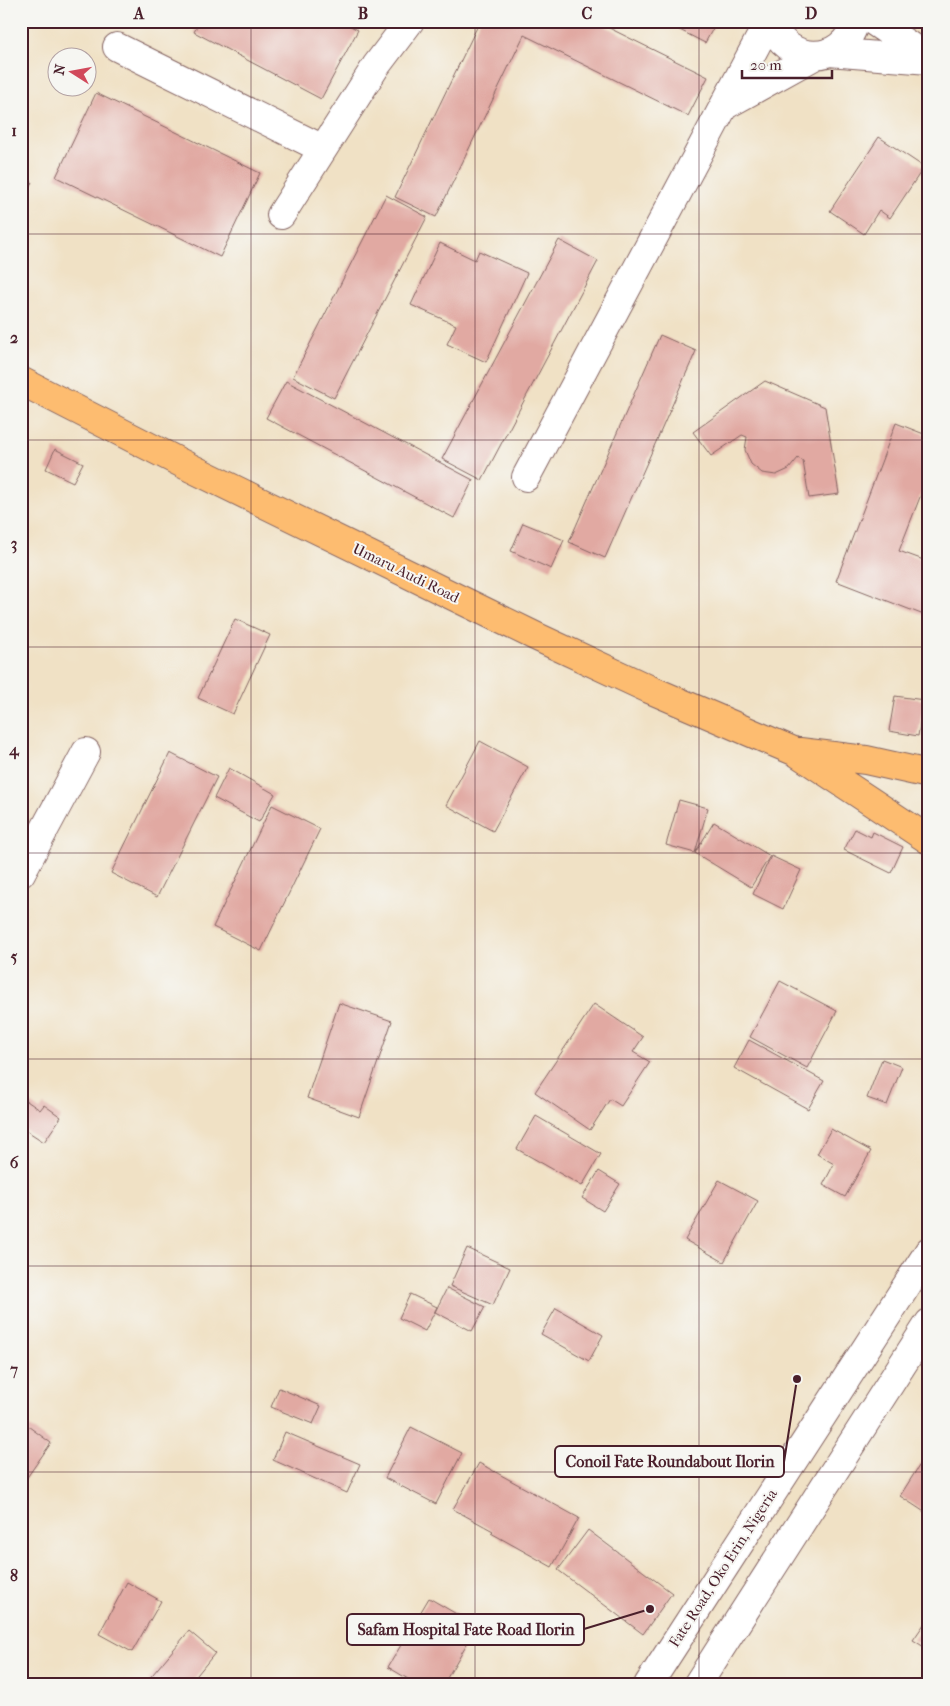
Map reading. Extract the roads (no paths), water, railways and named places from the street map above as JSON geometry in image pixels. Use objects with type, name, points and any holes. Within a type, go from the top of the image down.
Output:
[{"type":"main road","name":"Umaru Audi Road","points":[[21,381],[191,468],[526,632],[649,689],[796,752]]},
{"type":"main road","points":[[796,752],[866,760],[929,774]]},
{"type":"main road","points":[[796,752],[929,840]]},
{"type":"street","points":[[281,215],[376,66],[410,21]]},
{"type":"street","points":[[770,21],[781,41],[791,49],[803,54],[929,59]]},
{"type":"street","points":[[526,477],[770,21]]},
{"type":"street","points":[[724,106],[840,46],[849,36],[855,21]]},
{"type":"street","points":[[873,21],[929,59]]},
{"type":"street","points":[[116,47],[323,149]]},
{"type":"street","points":[[21,873],[86,752]]},
{"type":"street","name":"Fate Road, Oko Erin, Nigeria","points":[[648,1685],[929,1251]]},
{"type":"street","points":[[697,1685],[929,1323]]},
{"type":"place","name":"Conoil Fate Roundabout Ilorin","points":[[797,1379]]},
{"type":"place","name":"Safam Hospital Fate Road Ilorin","points":[[650,1609]]}]
